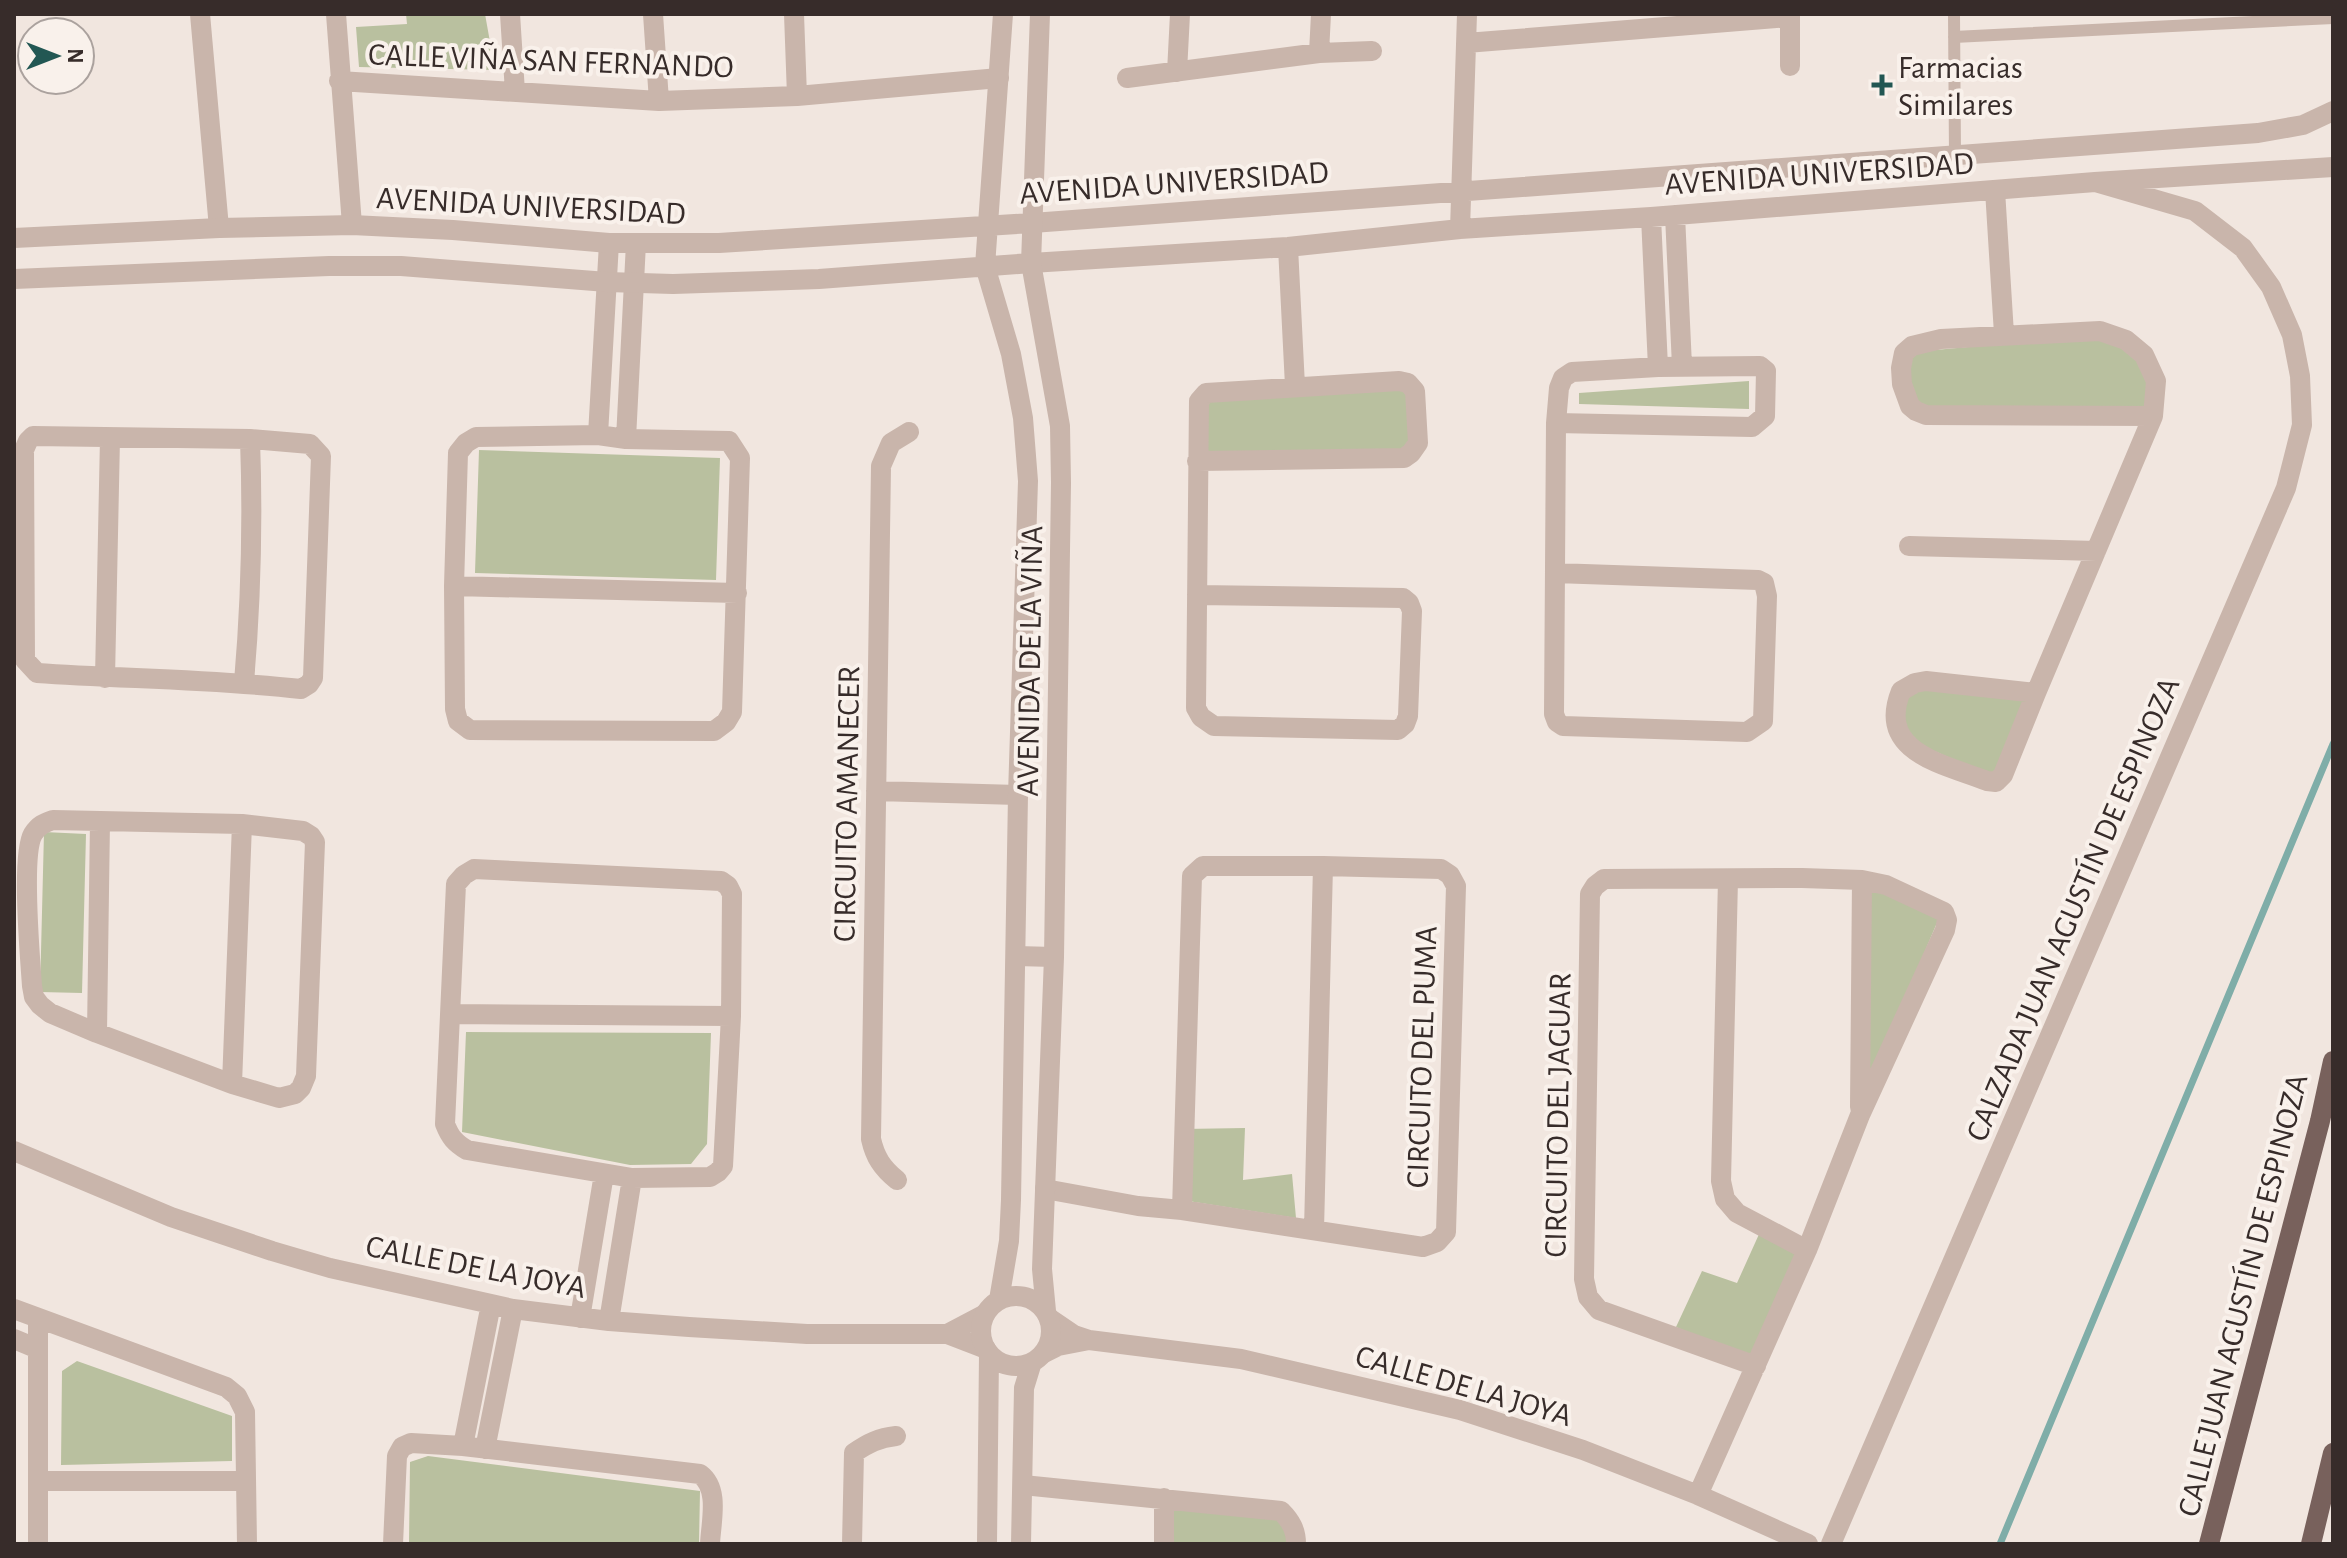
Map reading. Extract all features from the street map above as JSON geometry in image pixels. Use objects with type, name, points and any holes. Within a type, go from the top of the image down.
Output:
[{"type":"main road","name":"CALLE JUAN AGUSTÍN DE ESPINOZA","points":[[2209,1544],[2333,1061]]},
{"type":"main road","points":[[2311,1544],[2333,1453]]},
{"type":"street","points":[[200,14],[219,228]]},
{"type":"street","points":[[336,14],[352,225]]},
{"type":"street","points":[[510,14],[515,92]]},
{"type":"street","points":[[653,14],[659,101]]},
{"type":"street","points":[[794,14],[797,96]]},
{"type":"street","name":"AVENIDA DE LA VIÑA","points":[[992,1307],[1009,1241],[1028,481],[1023,418],[1011,354],[985,266],[1003,14]]},
{"type":"street","name":"AVENIDA DE LA VIÑA","points":[[1040,14],[1031,263],[1060,426],[1061,483],[1054,957],[1042,1269],[1048,1314]]},
{"type":"street","points":[[1177,72],[1180,14]]},
{"type":"street","points":[[1319,53],[1321,14]]},
{"type":"street","points":[[1460,229],[1467,14]]},
{"type":"street","points":[[1466,43],[1790,16],[1790,66]]},
{"type":"street","points":[[1127,78],[1319,53],[1372,51]]},
{"type":"street","name":"CALLE VIÑA SAN FERNANDO","points":[[339,81],[659,101],[797,96],[999,78]]},
{"type":"street","name":"AVENIDA UNIVERSIDAD","points":[[14,238],[352,225],[609,243],[798,239],[2258,133],[2303,125],[2333,111]]},
{"type":"street","points":[[2303,125],[2333,122]]},
{"type":"street","points":[[2090,147],[2095,182]]},
{"type":"street","name":"AVENIDA UNIVERSIDAD","points":[[14,279],[401,266],[634,283],[819,279],[1288,247],[1460,229],[2333,167]]},
{"type":"street","name":"AVENIDA UNIVERSIDAD","points":[[2095,182],[2195,211],[2243,248],[2271,287]]},
{"type":"street","points":[[1995,190],[2004,334]]},
{"type":"street","points":[[1675,215],[1682,366]]},
{"type":"street","points":[[1651,217],[1658,367]]},
{"type":"street","points":[[598,435],[609,243]]},
{"type":"street","points":[[626,439],[636,243]]},
{"type":"street","points":[[1288,247],[1295,386]]},
{"type":"street","name":"CALZADA JUAN AGUSTÍN DE ESPINOZA","points":[[1831,1544],[2286,488],[2302,425],[2300,376],[2292,335],[2271,287]]},
{"type":"street","points":[[2036,693],[1926,681],[1915,683],[1901,691],[1895,724],[1907,746],[1918,753],[1987,781],[1996,782],[2003,775],[2153,416],[2156,381],[2144,355],[2126,340],[2100,331],[1941,339],[1912,346],[1904,353],[1902,384],[1910,406],[1926,415],[2153,416]]},
{"type":"street","points":[[1555,573],[1758,580],[1764,583],[1767,596],[1763,721],[1747,732],[1563,726],[1557,722],[1554,714],[1556,423],[1559,388],[1563,378],[1572,372],[1682,366],[1760,366],[1766,371],[1765,416],[1752,427],[1556,423]]},
{"type":"street","points":[[1197,461],[1404,458],[1418,443],[1415,391],[1408,383],[1399,381],[1206,393],[1199,401],[1197,461],[1196,708],[1214,726],[1398,730],[1405,724],[1408,716],[1412,611],[1403,598],[1197,595]]},
{"type":"street","name":"CIRCUITO AMANECER","points":[[897,1180],[884,1170],[874,1154],[871,1139],[881,466],[891,443],[909,432]]},
{"type":"street","points":[[598,435],[626,439],[729,441],[736,448],[740,458],[732,712],[726,722],[714,731],[470,730],[458,721],[455,709],[454,586],[458,453],[476,437],[598,435]]},
{"type":"street","points":[[33,436],[250,439],[310,444],[321,456],[313,678],[309,684],[301,689],[244,682],[105,678],[37,673],[30,667],[25,660],[19,566],[24,450],[28,441],[33,436]]},
{"type":"street","points":[[105,678],[110,438]]},
{"type":"street","points":[[244,682],[251,601],[253,520],[250,439]]},
{"type":"street","points":[[1909,546],[2096,551]]},
{"type":"street","points":[[454,586],[737,593]]},
{"type":"street","points":[[1022,692],[1058,694]]},
{"type":"street","points":[[876,791],[1018,795]]},
{"type":"street","points":[[53,820],[100,821],[242,824],[303,831],[311,836],[315,842],[306,1076],[295,1094],[279,1098],[232,1084],[50,1013],[34,997],[21,916],[21,891],[31,837],[41,824],[53,820]]},
{"type":"street","points":[[97,1033],[100,821]]},
{"type":"street","points":[[232,1084],[242,824]]},
{"type":"street","name":"CIRCUITO DEL PUMA","points":[[1045,1189],[1138,1206],[1423,1247],[1437,1242],[1446,1232],[1456,886],[1450,875],[1441,869],[1203,866],[1192,876],[1182,1210]]},
{"type":"street","points":[[1314,1230],[1323,866]]},
{"type":"street","points":[[474,869],[721,881],[732,894],[731,1016],[723,1166],[710,1177],[632,1178],[604,1174],[467,1150],[449,1136],[445,1124],[456,884],[474,869]]},
{"type":"street","name":"CIRCUITO DEL JAGUAR","points":[[1698,1495],[1756,1366],[1807,1250],[1860,1115],[1947,920],[1944,912],[1886,885],[1862,880],[1604,879],[1590,894],[1584,1279],[1588,1297],[1599,1310],[1756,1366]]},
{"type":"street","points":[[1728,879],[1721,1181],[1725,1199],[1737,1213],[1807,1250]]},
{"type":"street","name":"CIRCUITO DEL JAGUAR","points":[[1860,1115],[1862,880]]},
{"type":"street","points":[[1016,956],[1054,957]]},
{"type":"street","points":[[450,1014],[731,1016]]},
{"type":"street","name":"CALLE DE LA JOYA","points":[[14,1151],[171,1217],[247,1243],[330,1268],[513,1309],[609,1321],[807,1334],[947,1334],[988,1351]]},
{"type":"street","points":[[580,1318],[604,1174]]},
{"type":"street","points":[[609,1321],[632,1178]]},
{"type":"street","points":[[987,1544],[988,1351],[981,1332],[992,1307],[1016,1295],[1033,1299],[1048,1314],[1051,1336],[1024,1388],[1021,1544]]},
{"type":"street","points":[[463,1446],[491,1304]]},
{"type":"street","name":"CALLE DE LA JOYA","points":[[947,1334],[992,1307]]},
{"type":"street","points":[[14,1309],[226,1387],[237,1396],[245,1412],[247,1544]]},
{"type":"street","points":[[485,1449],[513,1309]]},
{"type":"street","name":"CALLE DE LA JOYA","points":[[1048,1314],[1074,1335],[1089,1340],[1241,1359],[1460,1410],[1583,1450],[1698,1495],[1808,1544]]},
{"type":"street","points":[[38,1319],[38,1544]]},
{"type":"street","points":[[14,1339],[38,1349]]},
{"type":"street","name":"CALLE DE LA JOYA","points":[[1038,1358],[1058,1346],[1089,1340]]},
{"type":"street","points":[[988,1351],[998,1361],[1009,1365],[1021,1366],[1038,1358]]},
{"type":"street","points":[[852,1544],[854,1453],[881,1437],[896,1436]]},
{"type":"street","points":[[393,1544],[397,1456],[402,1447],[411,1443],[463,1446],[700,1474],[710,1481],[713,1495],[710,1544]]},
{"type":"street","points":[[38,1481],[246,1481]]},
{"type":"street","points":[[1023,1485],[1281,1511],[1291,1520],[1296,1544]]},
{"type":"street","points":[[1164,1498],[1164,1544]]},
{"type":"lane","points":[[1954,14],[1955,157]]},
{"type":"lane","points":[[1954,37],[2333,18]]},
{"type":"green space","points":[[406,14],[485,14],[495,70],[359,67],[356,27],[407,24]]},
{"type":"green space","points":[[2099,335],[2140,356],[2153,383],[2147,411],[1926,412],[1913,402],[1904,370],[1913,352]]},
{"type":"green space","points":[[1749,381],[1749,409],[1579,404],[1579,393]]},
{"type":"green space","points":[[1402,388],[1411,395],[1412,444],[1401,455],[1201,456],[1202,402]]},
{"type":"green space","points":[[479,450],[720,458],[716,580],[475,573]]},
{"type":"green space","points":[[1921,684],[2028,699],[1996,778],[1909,740],[1899,708]]},
{"type":"green space","points":[[44,832],[86,834],[82,993],[40,992]]},
{"type":"green space","points":[[1866,885],[1939,918],[1864,1095]]},
{"type":"green space","points":[[466,1032],[711,1033],[707,1144],[691,1164],[630,1165],[462,1132]]},
{"type":"green space","points":[[1245,1128],[1243,1180],[1292,1174],[1296,1218],[1188,1201],[1184,1129]]},
{"type":"green space","points":[[1760,1232],[1800,1251],[1757,1363],[1676,1327],[1702,1271],[1737,1283]]},
{"type":"green space","points":[[77,1361],[232,1416],[232,1461],[61,1465],[62,1371]]},
{"type":"green space","points":[[428,1456],[700,1491],[699,1544],[409,1544],[410,1462]]},
{"type":"green space","points":[[1168,1501],[1281,1519],[1292,1544],[1168,1544]]},
{"type":"waterway","points":[[2000,1544],[2333,744]]},
{"type":"place","name":"Farmacias Similares","points":[[1882,85]]}]
